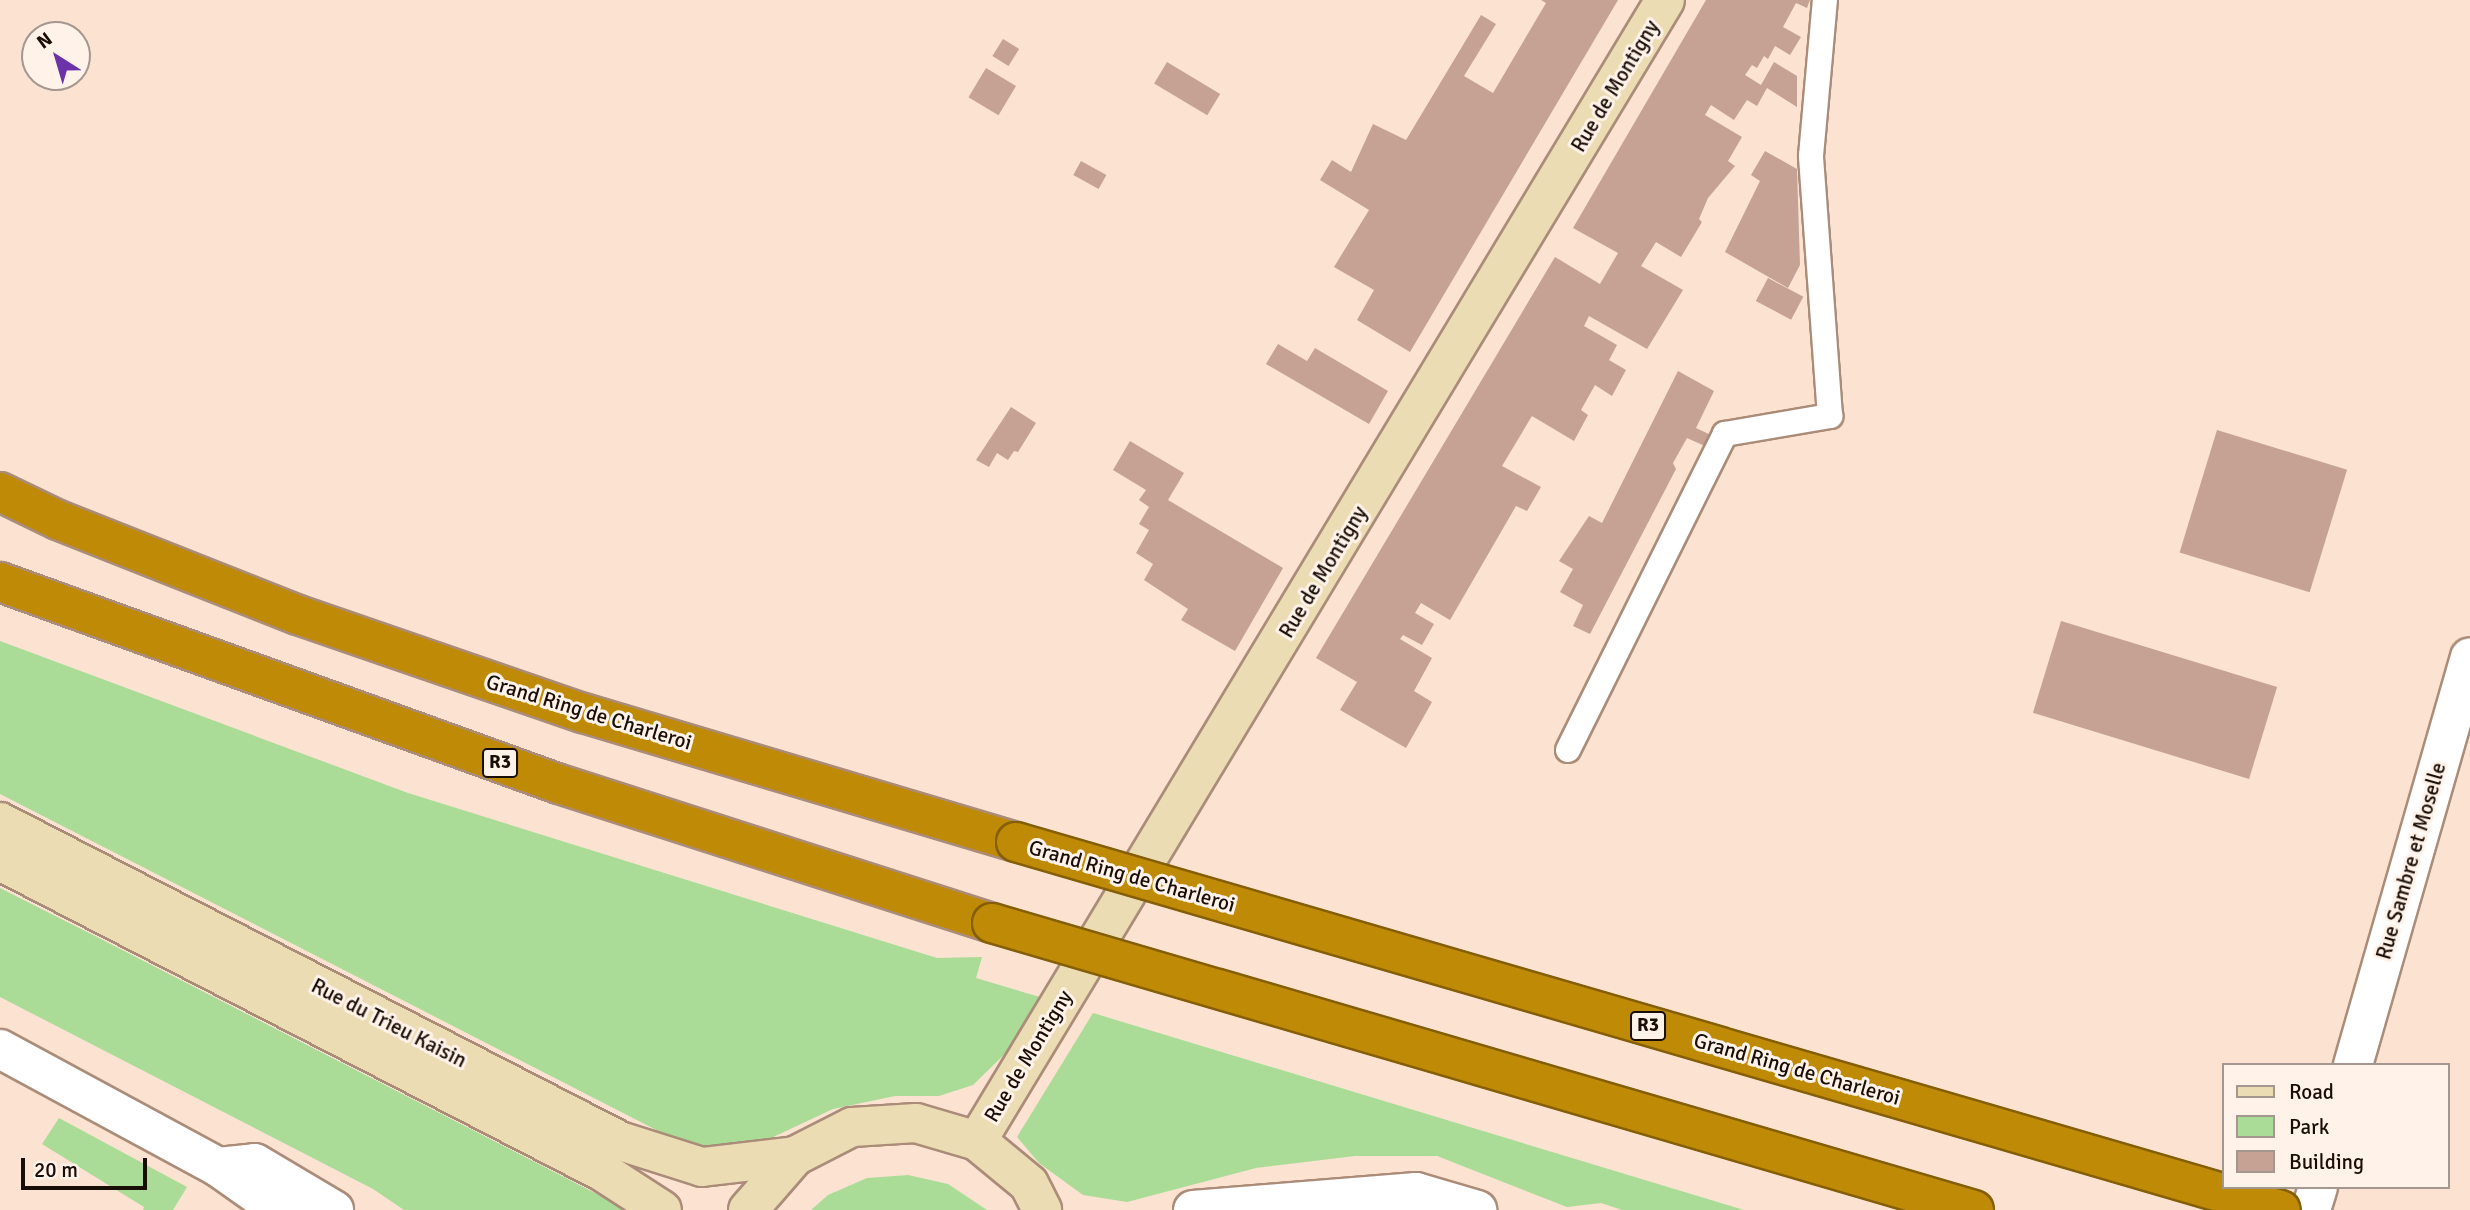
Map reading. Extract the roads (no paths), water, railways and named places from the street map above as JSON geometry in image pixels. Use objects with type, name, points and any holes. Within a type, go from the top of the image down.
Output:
[{"type":"highway","name":"Grand Ring de Charleroi","points":[[0,492],[58,520],[363,638],[583,713],[1016,842],[2281,1210]]},
{"type":"highway","name":"R3","points":[[0,582],[546,779],[992,923],[1974,1210]]},
{"type":"main road","name":"Rue de Montigny","points":[[977,1141],[1665,0]]},
{"type":"main road","name":"Rue du Trieu Kaisin","points":[[0,822],[620,1141],[702,1167],[795,1156]]},
{"type":"main road","name":"Rue du Trieu Kaisin","points":[[0,861],[603,1172],[662,1210]]},
{"type":"main road","points":[[748,1210],[795,1156],[852,1128],[916,1123],[977,1141],[1029,1184],[1042,1210]]},
{"type":"street","name":"Rue Sambre et Moselle","points":[[2354,1063],[2470,657]]},
{"type":"street","points":[[0,1049],[218,1167],[279,1210]]},
{"type":"street","points":[[218,1167],[255,1163],[334,1210]]},
{"type":"street","points":[[2311,1210],[2317,1189]]},
{"type":"street","points":[[1193,1210],[1416,1192],[1477,1210]]},
{"type":"lane","points":[[1568,750],[1725,434],[1830,416],[1811,156],[1825,0]]}]
